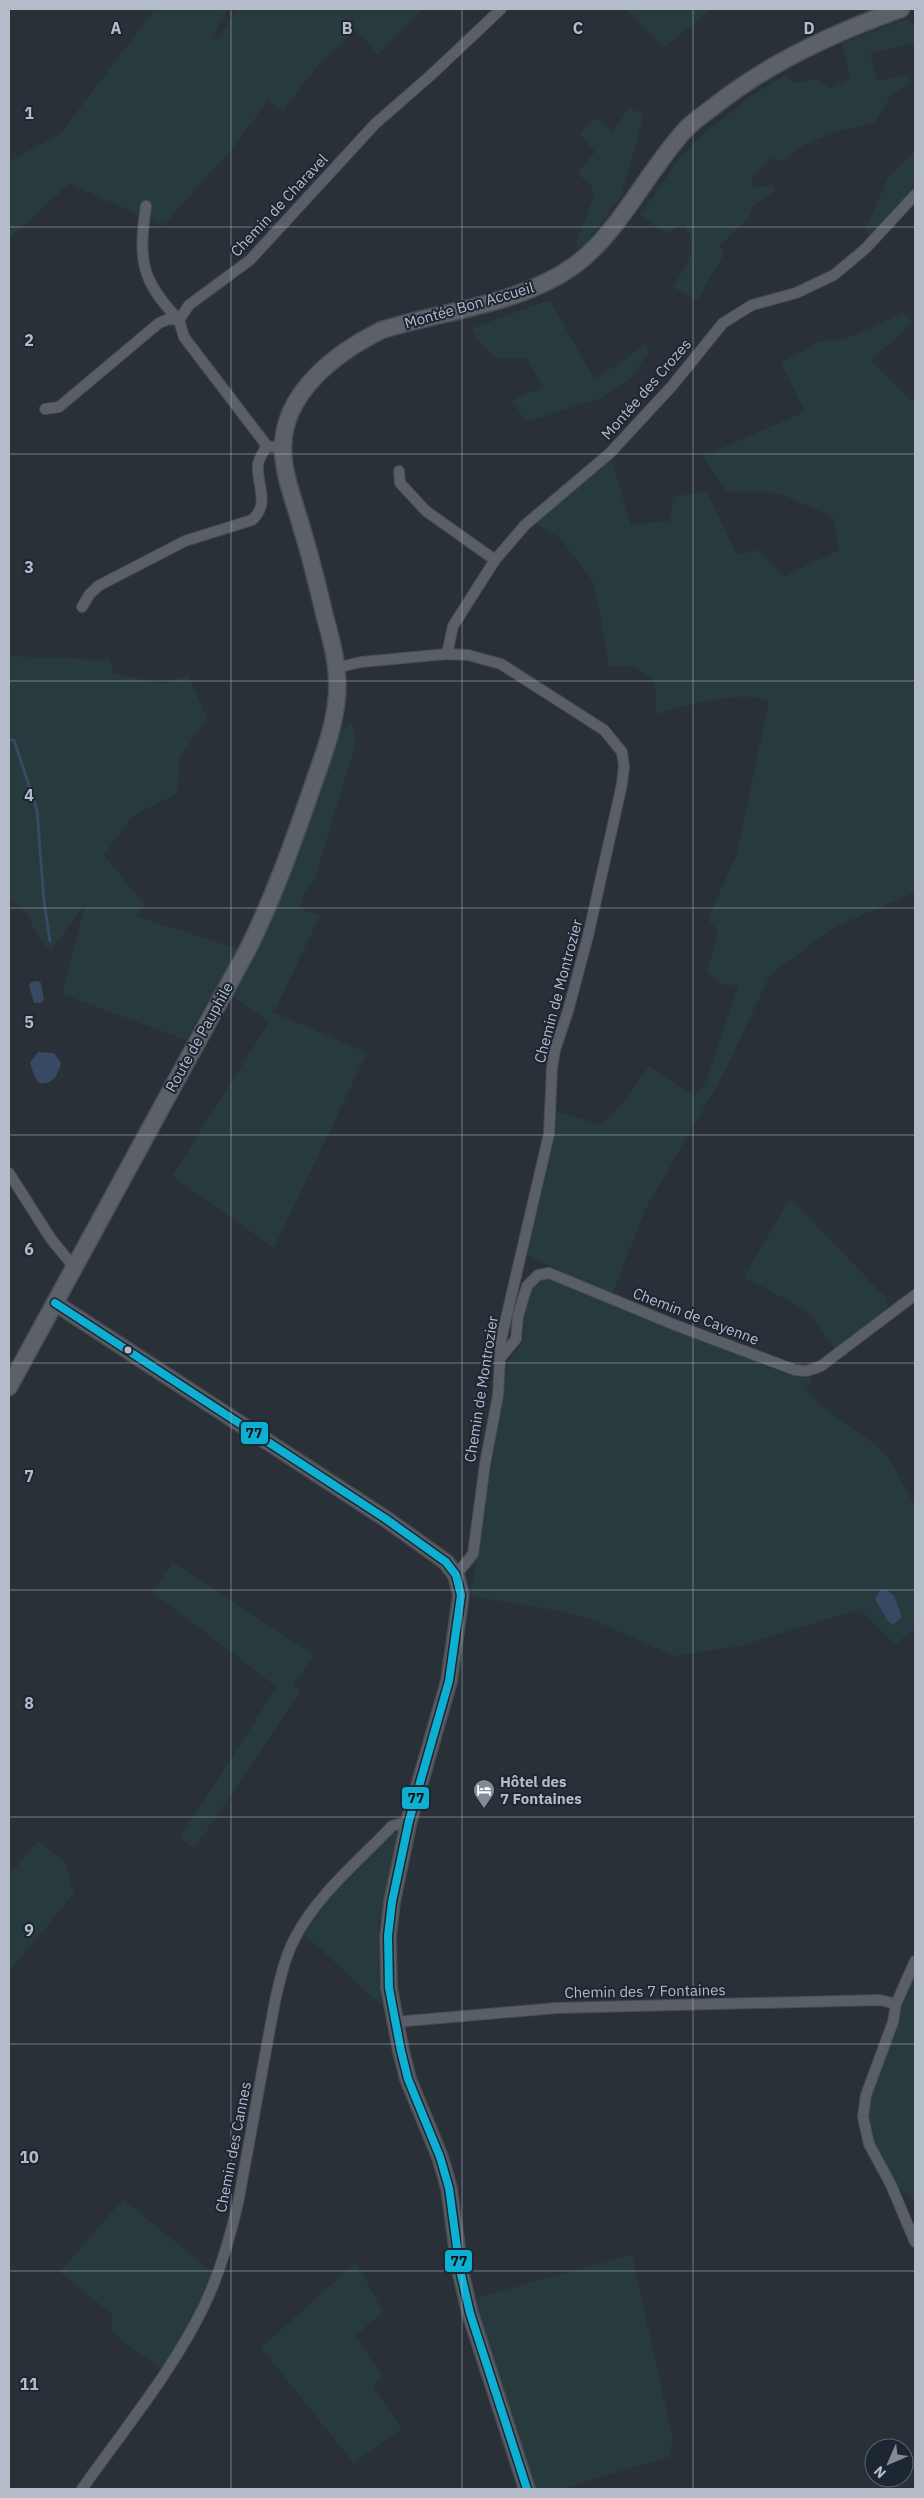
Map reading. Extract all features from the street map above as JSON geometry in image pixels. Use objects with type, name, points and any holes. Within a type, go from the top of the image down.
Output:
[{"type":"main road","name":"Montée Bon Accueil","points":[[336,668],[330,635],[289,484],[283,448],[288,424],[299,398],[323,369],[349,348],[382,330],[517,294],[565,272],[590,252],[688,127],[710,109],[755,76],[790,56],[852,27],[901,9]]},
{"type":"main road","name":"Route de Pauphile","points":[[10,1382],[249,947],[268,908],[330,734],[337,694],[336,668]]},
{"type":"street","name":"Chemin de Charavel","points":[[179,320],[189,305],[250,260],[375,124],[431,75],[500,9]]},
{"type":"street","name":"Montée des Crozes","points":[[448,654],[454,626],[495,560],[525,525],[610,453],[672,386],[723,323],[752,305],[796,293],[834,275],[865,249],[915,195]]},
{"type":"street","points":[[146,206],[142,254],[144,268],[160,300],[179,320],[184,337],[267,446],[283,448]]},
{"type":"street","points":[[45,409],[59,407],[158,323],[169,319],[179,320]]},
{"type":"street","points":[[82,607],[89,595],[98,586],[185,541],[252,520],[261,509],[262,484],[258,464],[267,446]]},
{"type":"street","points":[[399,471],[400,483],[426,511],[495,560]]},
{"type":"street","name":"Chemin de Montrozier","points":[[336,668],[361,662],[448,654],[468,655],[501,664],[590,719],[614,740],[622,752],[624,766],[622,784],[588,936],[568,1011],[555,1050],[552,1068],[549,1134],[501,1340],[498,1395],[485,1464],[473,1554],[456,1574]]},
{"type":"street","points":[[9,1173],[51,1239],[74,1267]]},
{"type":"street","name":"Chemin de Cayenne","points":[[500,1357],[516,1339],[518,1316],[527,1286],[538,1275],[549,1273],[780,1366],[807,1371],[821,1366],[915,1295]]},
{"type":"street","points":[[55,1303],[386,1519],[446,1562],[456,1574],[461,1594],[449,1681],[398,1865],[388,1936],[389,1988],[408,2079],[445,2172],[460,2270],[470,2313],[527,2489]]},
{"type":"street","name":"Chemin des Cannes","points":[[82,2489],[162,2378],[188,2337],[214,2284],[232,2231],[275,2001],[283,1969],[296,1935],[319,1903],[392,1826],[409,1821]]},
{"type":"street","points":[[915,1961],[896,2004],[893,2022],[866,2094],[863,2117],[869,2144],[891,2185],[915,2242]]},
{"type":"street","name":"Chemin des 7 Fontaines","points":[[395,2022],[556,2008],[880,2000],[896,2004]]},
{"type":"green space","points":[[155,9],[228,9],[211,38],[218,39],[238,9],[423,9],[378,55],[356,30],[317,67],[283,111],[268,100],[236,144],[164,225],[69,184],[9,239],[9,161],[60,134]]},
{"type":"green space","points":[[712,9],[664,47],[627,10]]},
{"type":"green space","points":[[901,21],[909,21],[915,25],[915,43],[870,54],[877,81],[907,74],[911,82],[892,94],[874,123],[851,128],[815,140],[794,152],[785,160],[770,159],[751,178],[754,188],[773,185],[776,191],[753,206],[748,218],[720,245],[724,254],[697,300],[673,287],[690,256],[691,241],[688,233],[683,223],[667,234],[640,215],[678,160],[700,137],[751,96],[785,75],[793,83],[816,79],[831,88],[851,79],[842,43]]},
{"type":"green space","points":[[629,108],[644,115],[621,196],[584,245],[578,248],[576,243],[594,196],[592,187],[577,173],[595,152],[580,134],[594,118],[613,131]]},
{"type":"green space","points":[[915,151],[915,189],[871,236],[865,231],[888,178]]},
{"type":"green space","points":[[550,300],[594,379],[629,357],[644,344],[650,350],[631,378],[601,398],[526,422],[512,400],[543,387],[527,358],[497,359],[477,339],[472,328]]},
{"type":"green space","points":[[903,313],[913,323],[871,360],[911,401],[915,398],[915,892],[833,928],[770,975],[724,1073],[645,1210],[612,1295],[527,1255],[554,1138],[556,1111],[601,1125],[619,1108],[649,1066],[695,1096],[705,1083],[738,986],[718,983],[707,971],[718,932],[708,919],[737,854],[769,701],[757,698],[729,698],[698,703],[656,714],[655,682],[636,667],[609,666],[594,583],[560,538],[534,523],[611,458],[631,525],[670,521],[673,497],[706,491],[737,555],[758,550],[784,576],[839,550],[833,517],[778,493],[725,491],[703,456],[805,412],[781,363],[820,341],[844,339]]},
{"type":"green space","points":[[9,656],[110,660],[113,673],[164,684],[188,675],[207,718],[180,757],[177,793],[131,817],[104,855],[145,905],[135,916],[239,949],[186,1040],[62,994],[86,902],[51,951],[40,940],[25,910],[9,900]]},
{"type":"green space","points":[[352,722],[356,742],[314,881],[303,895],[300,909],[320,916],[274,1012],[367,1053],[274,1248],[172,1176],[269,1022],[232,996],[266,931],[294,864],[340,733]]},
{"type":"green space","points":[[790,1198],[886,1298],[888,1306],[884,1313],[836,1350],[807,1311],[744,1277]]},
{"type":"green space","points":[[547,1278],[559,1281],[786,1374],[813,1379],[806,1390],[823,1407],[877,1446],[890,1460],[915,1506],[915,1629],[895,1644],[860,1609],[740,1646],[674,1656],[598,1622],[567,1612],[471,1596],[508,1361],[518,1350],[522,1342],[526,1297],[537,1283]]},
{"type":"green space","points":[[173,1562],[314,1655],[292,1686],[301,1691],[194,1849],[180,1838],[277,1687],[152,1592]]},
{"type":"green space","points":[[394,1832],[398,1835],[378,1929],[378,1965],[382,2003],[373,1998],[312,1941],[301,1934],[330,1898]]},
{"type":"green space","points":[[38,1841],[65,1861],[74,1893],[9,1972],[9,1876]]},
{"type":"green space","points":[[915,1972],[915,2200],[899,2187],[879,2157],[871,2135],[869,2109],[872,2094]]},
{"type":"green space","points":[[123,2199],[213,2273],[202,2304],[162,2369],[122,2342],[112,2329],[112,2314],[60,2272]]},
{"type":"green space","points":[[632,2255],[672,2435],[671,2456],[562,2489],[535,2489],[481,2325],[475,2298]]},
{"type":"green space","points":[[356,2262],[383,2312],[355,2336],[382,2376],[373,2387],[402,2428],[354,2463],[261,2348]]},
{"type":"water","points":[[38,981],[41,983],[44,1000],[41,1003],[34,1003],[29,985],[31,982]]},
{"type":"water","points":[[38,1052],[54,1053],[61,1063],[51,1081],[39,1083],[34,1075],[30,1063]]},
{"type":"water","points":[[886,1589],[894,1596],[902,1617],[893,1625],[888,1621],[875,1599],[880,1591]]},
{"type":"waterway","points":[[9,740],[14,740],[37,810],[44,902],[50,941]]},
{"type":"transit line","name":"77","points":[[55,1303],[386,1519],[446,1562],[456,1575],[461,1595],[449,1681],[409,1821],[392,1902],[388,1936],[389,1988],[408,2079],[440,2157],[449,2188],[460,2270],[470,2313],[527,2489]]},
{"type":"place","name":"Hôtel des 7 Fontaines","points":[[484,1809]]}]
